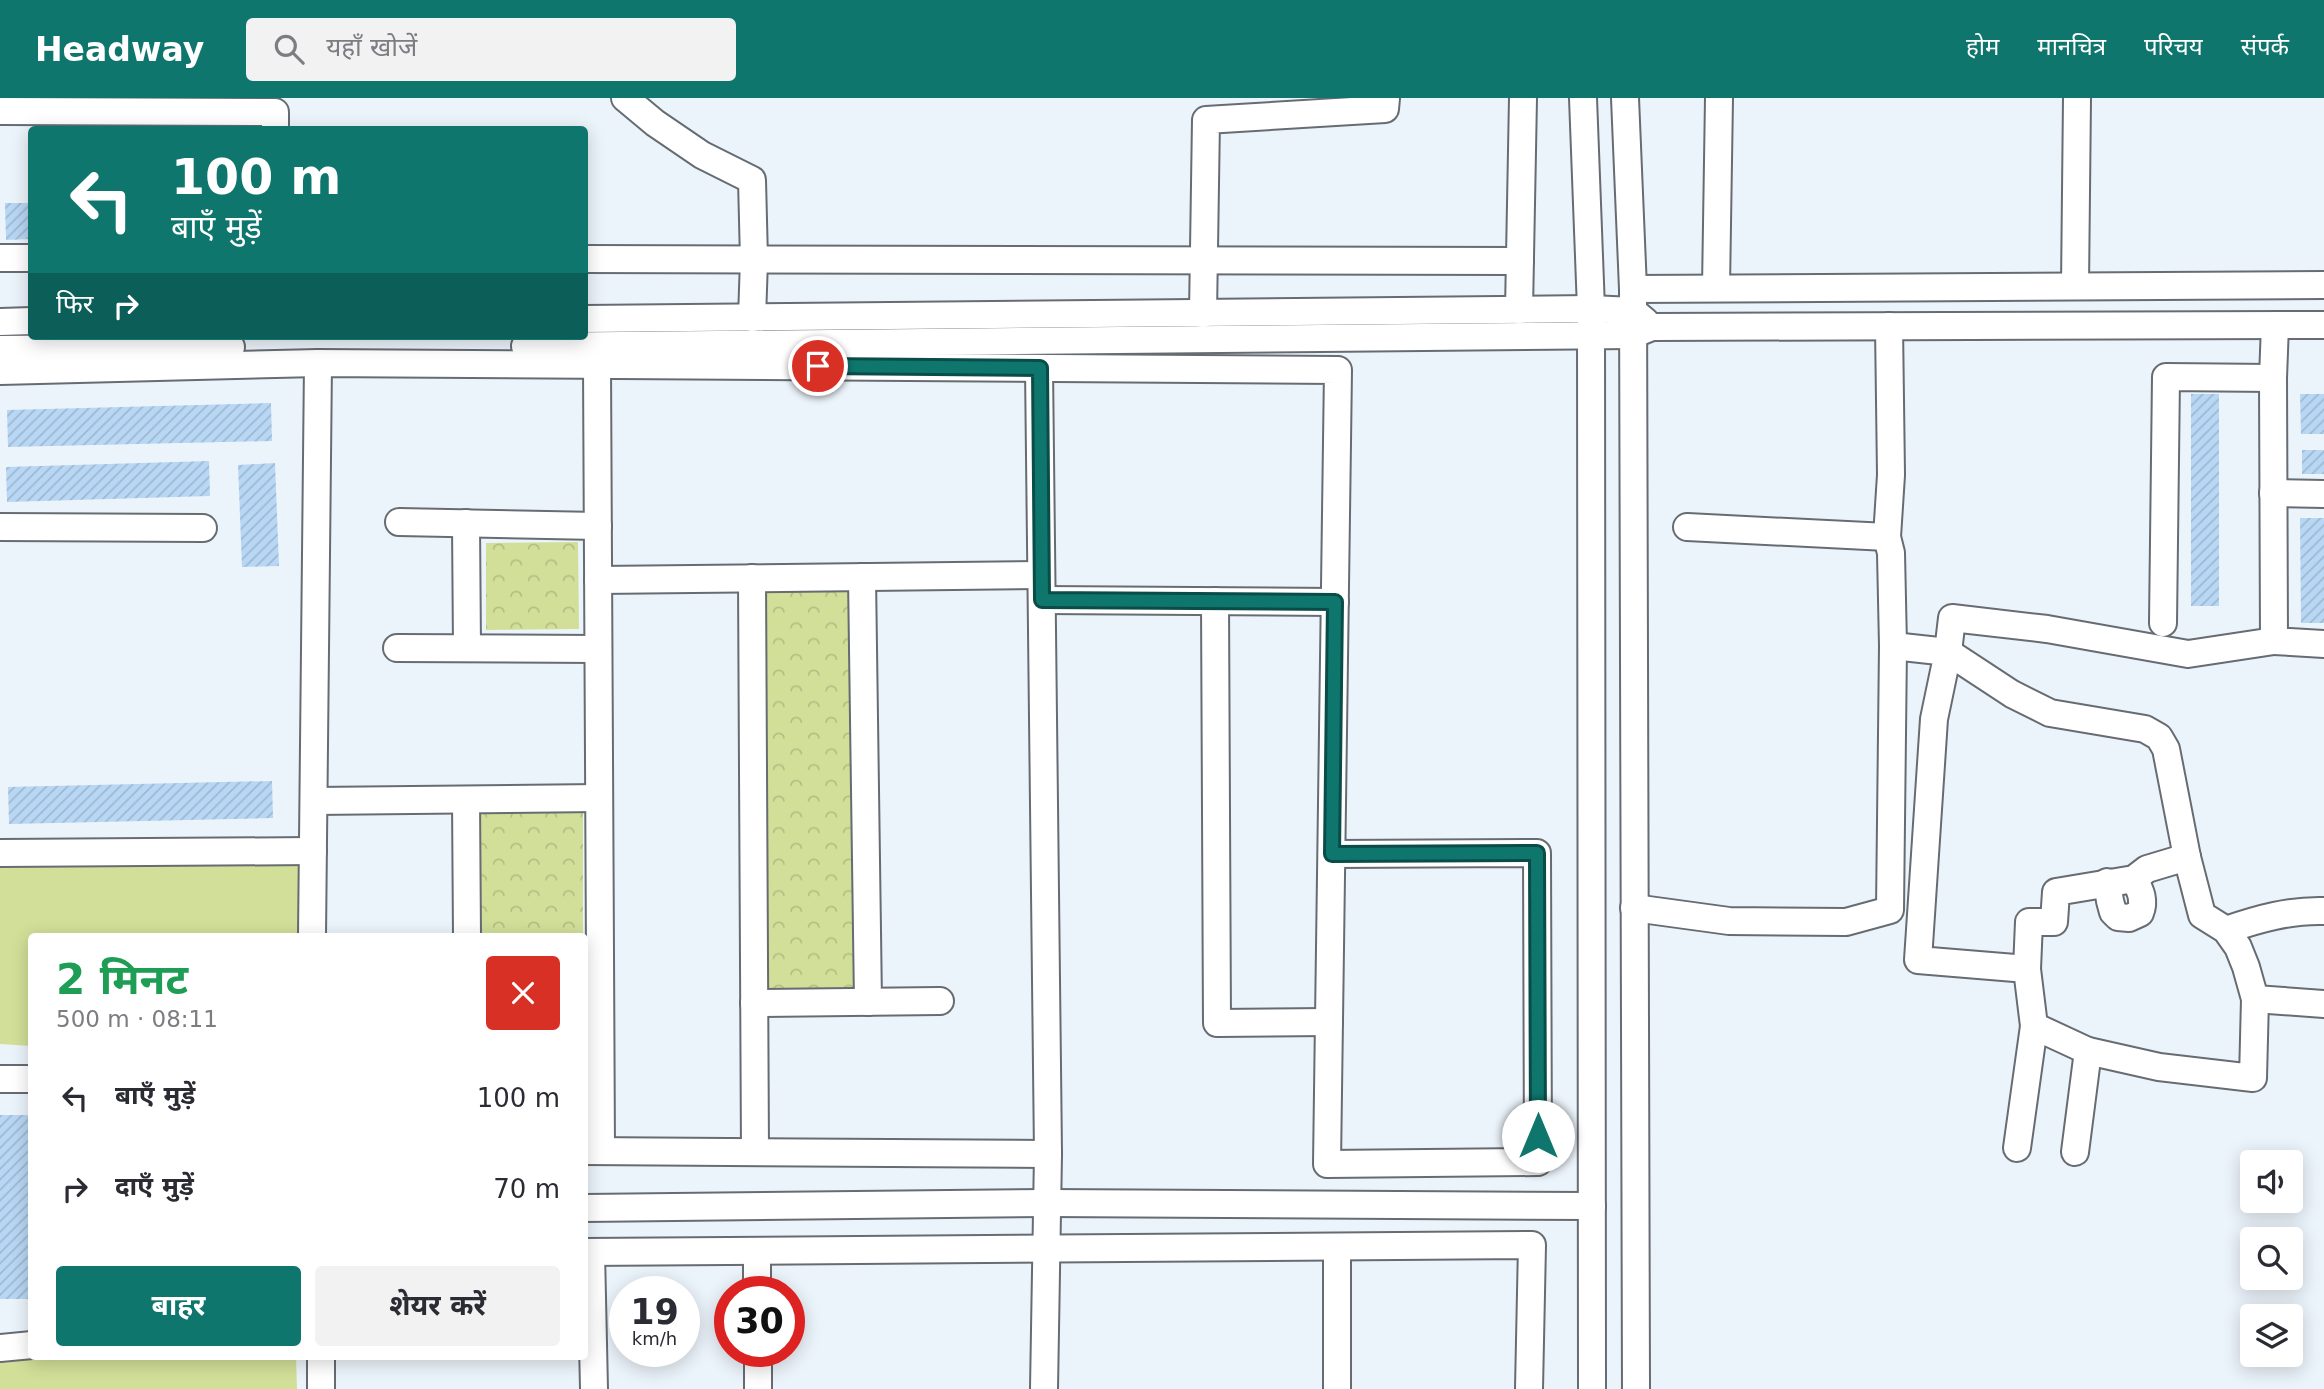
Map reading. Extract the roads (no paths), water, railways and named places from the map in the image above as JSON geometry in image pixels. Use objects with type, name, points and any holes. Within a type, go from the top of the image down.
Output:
[{"type":"street","points":[[625,98],[655,123],[702,155],[752,180],[752,318]]},
{"type":"street","points":[[1203,314],[1206,120],[1385,110],[1386,98]]},
{"type":"street","points":[[1519,310],[1524,98]]},
{"type":"street","points":[[1583,98],[1591,322],[1592,1389]]},
{"type":"street","points":[[1625,98],[1637,315],[1634,908],[1636,1389]]},
{"type":"street","points":[[1716,288],[1719,98]]},
{"type":"street","points":[[2075,286],[2077,98]]},
{"type":"street","points":[[0,111],[275,112],[275,126]]},
{"type":"street","points":[[0,258],[28,258]]},
{"type":"street","points":[[588,259],[1520,261]]},
{"type":"street","points":[[0,349],[508,347],[1591,322],[1637,315],[1716,288],[2324,285]]},
{"type":"street","points":[[588,319],[1519,310],[1591,322]]},
{"type":"street","points":[[1637,315],[1889,326],[2324,325]]},
{"type":"street","points":[[0,322],[28,321]]},
{"type":"street","points":[[2274,641],[2275,325]]},
{"type":"street","points":[[1889,326],[1891,475],[1887,537],[1891,554],[1893,646],[1890,910]]},
{"type":"street","points":[[312,933],[318,363]]},
{"type":"street","points":[[0,371],[318,363],[1338,370],[1328,1164],[1538,1162],[1537,853],[1332,854]]},
{"type":"street","points":[[597,365],[599,798],[592,1002],[593,1151],[1048,1154]]},
{"type":"street","points":[[1040,368],[1048,1154],[1044,1389]]},
{"type":"street","points":[[2163,623],[2166,377],[2273,378]]},
{"type":"street","points":[[2273,493],[2324,494]]},
{"type":"street","points":[[399,522],[598,526]]},
{"type":"street","points":[[466,523],[467,648]]},
{"type":"street","points":[[0,527],[203,528]]},
{"type":"street","points":[[1687,527],[1887,537]]},
{"type":"street","points":[[598,580],[862,577],[1041,587],[1215,601],[1335,602]]},
{"type":"street","points":[[862,577],[868,1002]]},
{"type":"street","points":[[752,578],[755,1152]]},
{"type":"street","points":[[1215,601],[1217,1023],[1329,1022]]},
{"type":"street","points":[[2027,969],[1918,960],[1934,719],[1952,618],[2047,629],[2188,654],[2274,641],[2324,645]]},
{"type":"street","points":[[1893,646],[1948,652],[2012,694],[2050,713],[2145,729],[2159,737],[2166,749],[2187,857],[2202,915],[2226,930],[2242,957],[2255,999],[2253,1078],[2159,1067],[2088,1051],[2034,1026]]},
{"type":"street","points":[[397,648],[598,649]]},
{"type":"street","points":[[314,801],[599,798]]},
{"type":"street","points":[[466,800],[467,933]]},
{"type":"street","points":[[0,853],[313,851]]},
{"type":"street","points":[[2017,1149],[2034,1026],[2027,969],[2029,922],[2054,922],[2056,892],[2134,879],[2147,869],[2187,857]]},
{"type":"street","points":[[2107,882],[2113,912],[2118,917],[2129,918],[2140,914],[2144,905],[2143,896],[2134,879]]},
{"type":"street","points":[[1634,908],[1729,921],[1833,922],[1846,922],[1890,910]]},
{"type":"street","points":[[1890,910],[1901,919],[1920,925]]},
{"type":"street","points":[[2226,930],[2262,918],[2324,911]]},
{"type":"street","points":[[2255,999],[2324,1004]]},
{"type":"street","points":[[754,1003],[940,1001]]},
{"type":"street","points":[[2075,1152],[2088,1051]]},
{"type":"street","points":[[0,1079],[28,1079]]},
{"type":"street","points":[[588,1208],[1047,1203],[1592,1206]]},
{"type":"street","points":[[594,1389],[588,1252],[1532,1245],[1529,1389]]},
{"type":"street","points":[[1337,1247],[1337,1389]]},
{"type":"street","points":[[757,1251],[757,1276]]},
{"type":"street","points":[[0,1348],[28,1345]]},
{"type":"street","points":[[321,1360],[321,1389]]},
{"type":"street","points":[[758,1367],[758,1389]]}]
